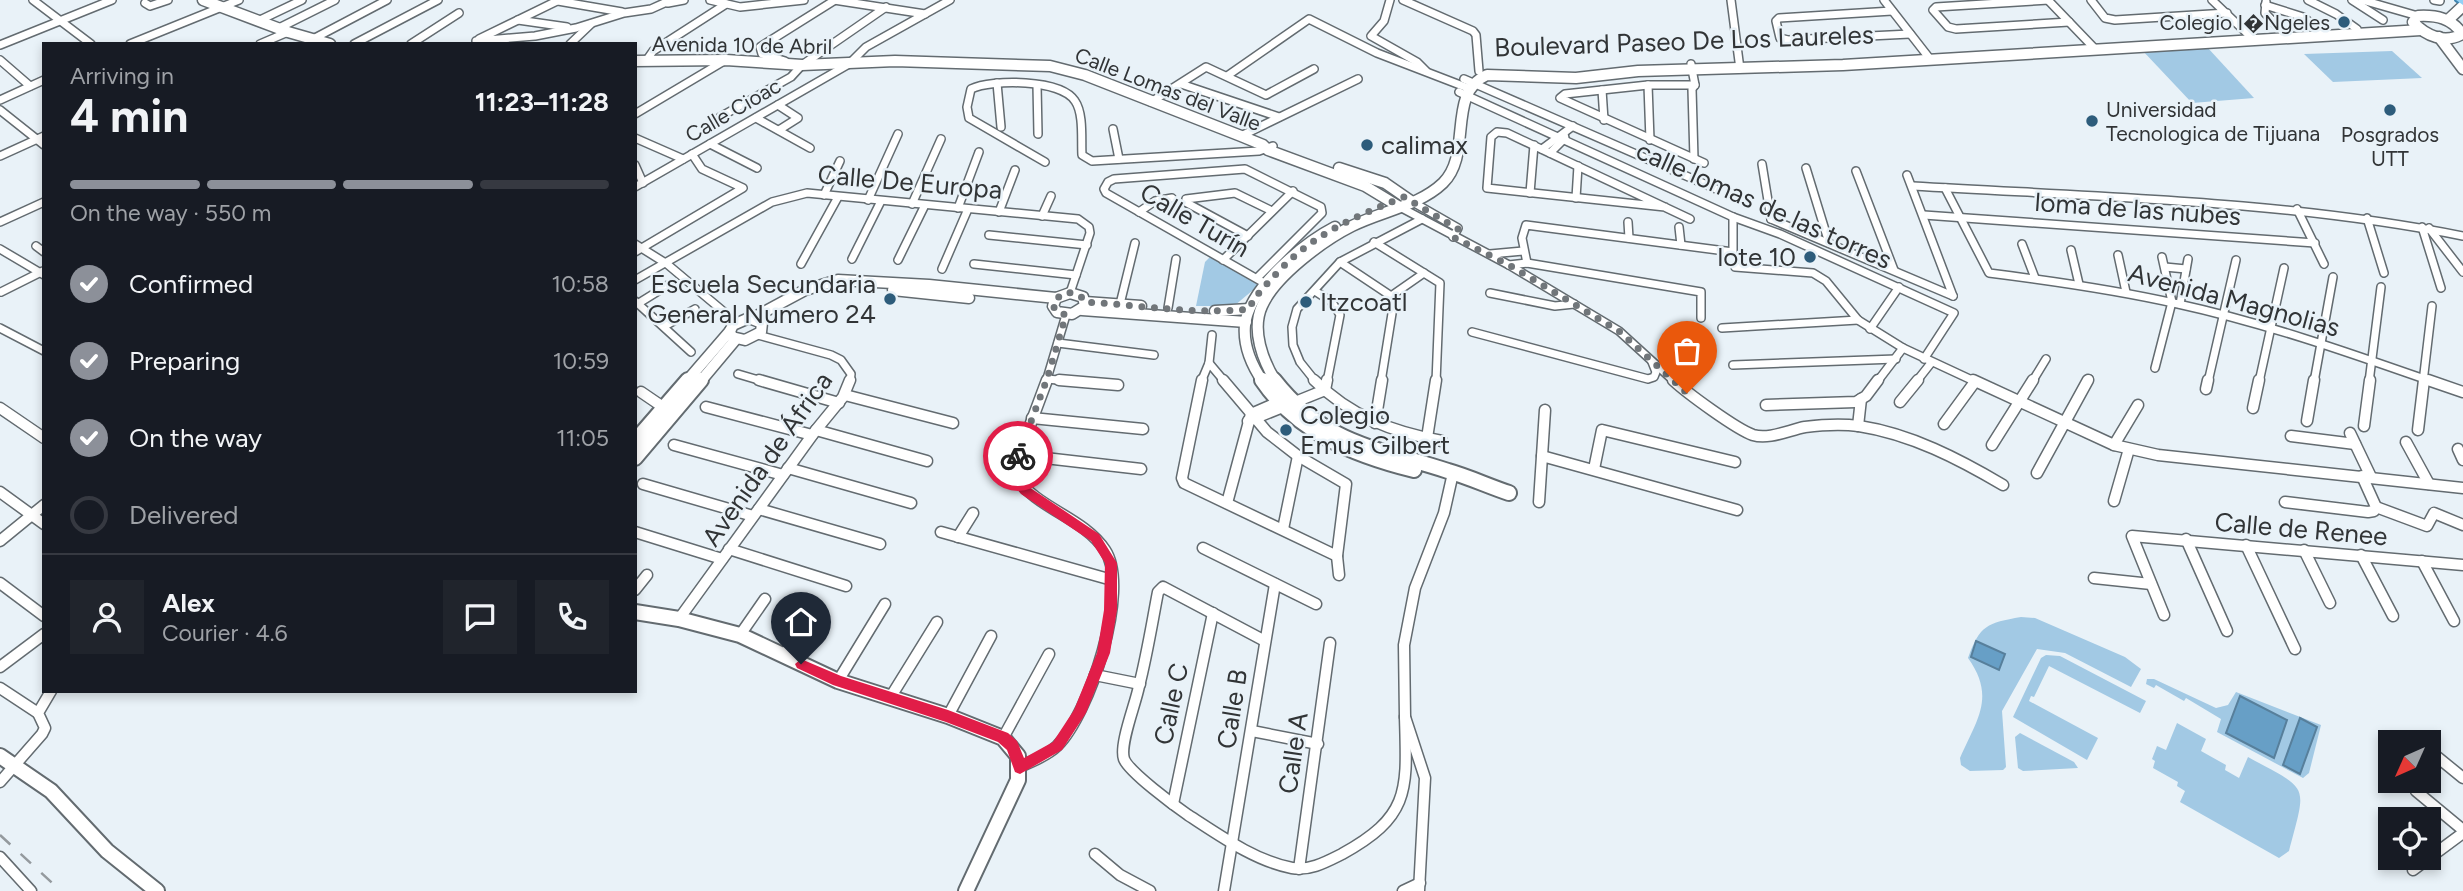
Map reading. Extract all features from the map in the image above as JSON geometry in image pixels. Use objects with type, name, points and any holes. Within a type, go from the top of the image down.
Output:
[{"type":"street","points":[[33,0],[88,42]]},
{"type":"street","points":[[0,45],[112,0]]},
{"type":"street","points":[[145,3],[150,6],[168,0]]},
{"type":"street","points":[[203,0],[314,42],[387,0]]},
{"type":"street","points":[[135,42],[239,0]]},
{"type":"street","points":[[258,21],[302,0]]},
{"type":"street","points":[[263,42],[335,0]]},
{"type":"street","points":[[476,42],[559,0],[624,13]]},
{"type":"street","points":[[483,42],[576,28],[669,1],[684,0]]},
{"type":"street","points":[[710,0],[748,7],[773,1],[804,0]]},
{"type":"street","points":[[886,8],[797,64],[759,51],[760,47],[834,0],[886,8],[925,14]]},
{"type":"street","name":"Calle Cioac","points":[[639,185],[849,64],[866,47],[950,0]]},
{"type":"street","points":[[1390,0],[1387,17],[1370,34],[1417,62],[1426,73]]},
{"type":"street","points":[[1403,0],[1473,31],[1476,35],[1479,71]]},
{"type":"street","points":[[1731,0],[1739,67]]},
{"type":"street","points":[[1884,0],[1929,57]]},
{"type":"street","points":[[2070,22],[1952,29],[1934,8],[2049,0],[2070,22],[2093,47]]},
{"type":"street","points":[[2091,0],[2105,18],[2115,20],[2225,11]]},
{"type":"street","points":[[2212,0],[2252,37]]},
{"type":"street","points":[[2225,0],[2225,11]]},
{"type":"street","points":[[2308,0],[2336,14],[2357,29]]},
{"type":"street","points":[[2352,0],[2383,20]]},
{"type":"street","points":[[2362,0],[2418,24],[2439,37],[2463,69]]},
{"type":"street","points":[[358,42],[433,1]]},
{"type":"street","points":[[2284,33],[2265,13],[2266,2],[2303,17],[2320,31]]},
{"type":"street","points":[[2448,20],[2462,3]]},
{"type":"street","points":[[641,61],[726,4]]},
{"type":"street","points":[[1892,11],[1779,18],[1776,22],[1780,38],[1788,40],[1910,33]]},
{"type":"street","points":[[414,42],[459,13]]},
{"type":"street","points":[[2418,24],[2435,16],[2461,25],[2460,36],[2439,37]]},
{"type":"street","points":[[1227,76],[1310,19],[1369,50],[1573,126],[1716,188]]},
{"type":"street","points":[[516,20],[576,28]]},
{"type":"street","points":[[572,42],[591,24]]},
{"type":"street","name":"Boulevard Paseo De Los Laureles","points":[[1465,87],[1479,71],[1574,73],[1739,67],[2252,37],[2418,24]]},
{"type":"street","name":"Boulevard Paseo De Los Laureles","points":[[2252,37],[2418,24]]},
{"type":"street","points":[[2450,38],[2463,57]]},
{"type":"street","points":[[0,60],[30,86]]},
{"type":"street","points":[[637,113],[726,60]]},
{"type":"street","name":"Avenida 10 de Abril","points":[[641,61],[726,60],[849,64]]},
{"type":"street","name":"Calle Lomas del Valle","points":[[849,64],[895,61],[1050,66],[1085,75],[1401,201],[1458,229],[1458,232],[1453,237],[1422,219],[1401,201]]},
{"type":"street","points":[[720,117],[798,72],[797,64]]},
{"type":"street","points":[[1151,102],[1206,67],[1266,94],[1314,69]]},
{"type":"street","points":[[1686,67],[1691,86],[1694,159]]},
{"type":"street","name":"Boulevard Paseo De Los Laureles","points":[[1465,87],[1487,75],[1560,78],[1686,67]]},
{"type":"street","points":[[1241,136],[1358,79]]},
{"type":"street","points":[[0,100],[42,81]]},
{"type":"street","points":[[997,83],[1000,127]]},
{"type":"street","points":[[1181,84],[1279,117]]},
{"type":"street","points":[[1045,162],[969,118],[967,107],[971,89],[975,85],[1037,85],[1059,89],[1068,94],[1076,102],[1082,155],[1086,159],[1119,159],[1268,147]]},
{"type":"street","points":[[1037,85],[1038,134]]},
{"type":"street","points":[[1691,86],[1648,85],[1565,94],[1560,98],[1704,163]]},
{"type":"street","points":[[1648,85],[1650,139]]},
{"type":"street","points":[[1465,87],[1562,136]]},
{"type":"street","points":[[1290,402],[1259,352],[1262,305],[1303,259],[1329,239],[1434,181],[1446,165],[1465,87]]},
{"type":"street","points":[[1602,90],[1604,120]]},
{"type":"street","points":[[778,105],[798,118],[779,130]]},
{"type":"street","points":[[0,110],[42,144]]},
{"type":"street","points":[[756,118],[810,148]]},
{"type":"street","points":[[1550,153],[1573,126]]},
{"type":"street","points":[[1113,129],[1119,159]]},
{"type":"street","points":[[1665,207],[1486,188],[1491,137],[1497,132],[1507,133],[1538,147],[1550,153],[1665,207],[1690,219]]},
{"type":"street","points":[[868,200],[898,134]]},
{"type":"street","points":[[1538,147],[1562,136]]},
{"type":"street","name":"calle lomas de las torres","points":[[1562,136],[1732,216],[1954,313],[1928,361]]},
{"type":"street","points":[[0,156],[42,137]]},
{"type":"street","points":[[912,204],[941,139]]},
{"type":"street","points":[[639,140],[683,159]]},
{"type":"street","points":[[710,144],[757,168]]},
{"type":"street","points":[[1530,193],[1538,147]]},
{"type":"street","points":[[958,208],[979,152]]},
{"type":"street","points":[[637,248],[743,188],[727,179],[706,173],[698,166],[692,154]]},
{"type":"street","points":[[824,195],[840,161]]},
{"type":"street","points":[[1762,164],[1771,219],[1765,229]]},
{"type":"street","points":[[1576,198],[1578,166]]},
{"type":"street","points":[[1806,168],[1829,243]]},
{"type":"street","name":"Calle Turín","points":[[1262,281],[1104,191],[1108,182],[1114,179],[1241,169],[1250,170],[1293,191]]},
{"type":"street","points":[[999,212],[1015,170]]},
{"type":"street","points":[[1856,171],[1890,269],[1879,278]]},
{"type":"street","points":[[1907,175],[1924,215]]},
{"type":"street","points":[[1913,186],[2297,209],[2367,218],[2463,236]]},
{"type":"street","points":[[1945,188],[1958,217]]},
{"type":"street","points":[[1223,260],[1293,191],[1321,207],[1322,213],[1262,281],[1246,322],[1247,354],[1290,402],[1353,443],[1509,493]]},
{"type":"street","name":"Calle De Europa","points":[[637,279],[781,198],[807,193],[1084,222],[1090,233],[1087,245]]},
{"type":"street","points":[[1248,236],[1187,204],[1186,199],[1235,193],[1272,211]]},
{"type":"street","points":[[1042,216],[1051,195]]},
{"type":"street","points":[[801,264],[838,197]]},
{"type":"street","points":[[1139,212],[1155,201],[1172,198]]},
{"type":"street","points":[[852,259],[881,201]]},
{"type":"street","points":[[1262,281],[1319,236],[1401,201]]},
{"type":"street","points":[[0,222],[42,203]]},
{"type":"street","points":[[898,260],[925,205]]},
{"type":"street","points":[[942,269],[968,209]]},
{"type":"street","points":[[2297,209],[2325,264]]},
{"type":"street","name":"calle lomas de las torres","points":[[1771,219],[1953,296],[1924,215]]},
{"type":"street","name":"loma de las nubes","points":[[1924,215],[2315,243]]},
{"type":"street","points":[[1527,263],[1523,251],[1523,229],[1526,225],[1733,252],[1732,216]]},
{"type":"street","name":"Avenida Magnolias","points":[[1958,217],[1989,273],[2079,284],[2176,303],[2322,343],[2463,391]]},
{"type":"street","points":[[2367,218],[2384,273]]},
{"type":"street","points":[[1422,219],[1339,262],[1297,309],[1293,318],[1293,349],[1301,364],[1346,408],[1375,423],[1442,441]]},
{"type":"street","points":[[1628,222],[1629,238]]},
{"type":"street","points":[[1679,227],[1681,245]]},
{"type":"street","points":[[2425,228],[2463,272]]},
{"type":"street","points":[[2425,228],[2441,288]]},
{"type":"street","points":[[989,234],[1087,245],[1070,293]]},
{"type":"street","points":[[1453,237],[1509,265],[1619,331],[1687,393],[1753,435],[1772,435],[1807,427],[1858,426],[1902,437],[1956,457],[2003,485]]},
{"type":"street","points":[[1374,242],[1440,283],[1436,379],[1427,438]]},
{"type":"street","points":[[1121,304],[1135,243]]},
{"type":"street","points":[[2022,244],[2035,278]]},
{"type":"street","points":[[637,248],[667,264],[745,341],[758,326]]},
{"type":"street","points":[[0,249],[42,272]]},
{"type":"street","points":[[2071,250],[2079,284]]},
{"type":"street","points":[[1489,254],[1523,251]]},
{"type":"street","points":[[2118,255],[2126,292]]},
{"type":"street","points":[[2162,257],[2176,303]]},
{"type":"street","points":[[1168,308],[1177,259]]},
{"type":"street","points":[[2155,368],[2188,259]]},
{"type":"street","points":[[2206,389],[2236,260]]},
{"type":"street","points":[[1339,262],[1391,296],[1394,301],[1375,423]]},
{"type":"street","points":[[1509,265],[1527,263],[1701,292],[1701,318]]},
{"type":"street","points":[[975,264],[1076,275]]},
{"type":"street","points":[[1735,267],[1813,273],[1826,281],[1858,320],[1903,348],[1974,383],[2114,445],[2195,460],[2463,488]]},
{"type":"street","points":[[2165,267],[2186,269]]},
{"type":"street","points":[[2253,408],[2284,268]]},
{"type":"street","points":[[1,292],[42,273]]},
{"type":"street","points":[[1391,296],[1424,273]]},
{"type":"street","points":[[2307,421],[2333,277]]},
{"type":"street","points":[[668,285],[637,302],[691,352]]},
{"type":"street","points":[[1870,329],[1899,287]]},
{"type":"street","points":[[2364,426],[2381,287]]},
{"type":"street","points":[[637,439],[734,331],[758,326],[811,296],[838,288],[1055,302],[1070,293],[1077,294],[1083,306]]},
{"type":"street","points":[[1315,291],[1332,302],[1340,314],[1325,390]]},
{"type":"street","points":[[1490,293],[1555,306],[1576,304]]},
{"type":"street","points":[[1055,302],[1057,312],[1066,315]]},
{"type":"street","points":[[1020,767],[1057,746],[1079,713],[1103,653],[1111,610],[1111,563],[1095,538],[1025,491],[1015,476],[1019,455],[1047,379],[1066,315],[1083,306],[1121,304],[1216,311],[1249,309]]},
{"type":"street","points":[[1083,306],[1246,322]]},
{"type":"street","points":[[2418,430],[2432,306]]},
{"type":"street","points":[[665,326],[695,309]]},
{"type":"street","points":[[1722,328],[1858,320]]},
{"type":"street","name":"Avenida de África","points":[[679,619],[785,471],[842,399],[851,374],[841,360],[758,326]]},
{"type":"street","points":[[0,328],[42,350]]},
{"type":"street","points":[[637,455],[734,331]]},
{"type":"street","points":[[1472,332],[1648,379],[1654,377],[1656,372],[1650,358]]},
{"type":"street","points":[[1212,335],[1209,363],[1198,388],[1182,478],[1184,483],[1337,556]]},
{"type":"street","points":[[1058,343],[1154,355]]},
{"type":"street","points":[[1766,405],[1856,402],[1903,348]]},
{"type":"street","points":[[1734,365],[1896,359]]},
{"type":"street","points":[[1993,445],[2046,359]]},
{"type":"street","points":[[1900,402],[1928,361]]},
{"type":"street","points":[[1209,363],[1227,381],[1252,418],[1298,456],[1346,484],[1337,556],[1339,575]]},
{"type":"street","points":[[738,374],[953,423]]},
{"type":"street","points":[[1047,379],[1118,386]]},
{"type":"street","points":[[2037,473],[2089,379]]},
{"type":"street","points":[[1944,424],[1974,383]]},
{"type":"street","points":[[1252,418],[1325,390]]},
{"type":"street","points":[[641,392],[663,407]]},
{"type":"street","points":[[1858,426],[1861,399]]},
{"type":"street","points":[[2114,445],[2138,405]]},
{"type":"street","points":[[706,407],[927,461]]},
{"type":"street","points":[[0,408],[42,437]]},
{"type":"street","points":[[1539,502],[1545,410]]},
{"type":"street","points":[[1032,418],[1143,429]]},
{"type":"street","points":[[1227,503],[1252,418]]},
{"type":"street","points":[[1594,469],[1602,430],[1735,463]]},
{"type":"street","points":[[2350,433],[2376,507]]},
{"type":"street","points":[[2291,436],[2356,444]]},
{"type":"street","points":[[2406,442],[2429,484]]},
{"type":"street","points":[[674,444],[911,503]]},
{"type":"street","points":[[2114,501],[2129,449]]},
{"type":"street","points":[[2458,449],[2463,460]]},
{"type":"street","points":[[1019,455],[1141,469]]},
{"type":"street","points":[[1283,529],[1298,456]]},
{"type":"street","points":[[1542,456],[1737,510]]},
{"type":"street","points":[[1265,641],[1163,587],[1158,592],[1140,684],[1124,747],[1124,758],[1129,766],[1173,804],[1234,842],[1281,866],[1299,869],[1313,867],[1370,838],[1404,800],[1404,645],[1415,589],[1455,476]]},
{"type":"street","points":[[643,484],[880,544]]},
{"type":"street","points":[[0,492],[42,523]]},
{"type":"street","points":[[2285,502],[2368,512],[2374,511],[2376,507]]},
{"type":"street","points":[[0,541],[42,507]]},
{"type":"street","points":[[2376,507],[2427,526],[2434,513],[2463,525]]},
{"type":"street","points":[[958,537],[973,513]]},
{"type":"street","points":[[941,532],[1112,580]]},
{"type":"street","points":[[637,533],[722,559]]},
{"type":"street","name":"Calle de Renee","points":[[2151,584],[2132,536],[2463,565]]},
{"type":"street","points":[[2186,540],[2227,631]]},
{"type":"street","points":[[2246,545],[2295,649]]},
{"type":"street","points":[[1202,548],[1316,604]]},
{"type":"street","points":[[729,549],[846,586]]},
{"type":"street","points":[[2304,550],[2330,603]]},
{"type":"street","points":[[2361,555],[2393,616]]},
{"type":"street","points":[[2422,561],[2454,621]]},
{"type":"street","points":[[637,588],[647,575]]},
{"type":"street","points":[[2094,578],[2151,584],[2164,615]]},
{"type":"street","points":[[0,583],[42,614]]},
{"type":"street","name":"Calle B","points":[[1224,891],[1275,584]]},
{"type":"street","points":[[740,635],[765,599]]},
{"type":"street","points":[[838,681],[885,604]]},
{"type":"street","points":[[637,612],[679,619],[740,635],[838,681],[948,716],[1003,738],[1012,746],[1020,767],[1018,780],[966,891]]},
{"type":"street","name":"Calle C","points":[[1173,804],[1213,613]]},
{"type":"street","points":[[783,656],[810,620]]},
{"type":"street","points":[[890,698],[937,622]]},
{"type":"street","points":[[0,667],[42,636]]},
{"type":"street","points":[[948,716],[992,636]]},
{"type":"street","name":"Calle A","points":[[1299,869],[1330,643]]},
{"type":"street","points":[[1003,738],[1049,654]]},
{"type":"street","points":[[1095,675],[1140,684]]},
{"type":"street","points":[[0,688],[38,713],[45,729],[0,782]]},
{"type":"street","points":[[38,713],[50,693]]},
{"type":"street","points":[[1403,891],[1419,887],[1425,778],[1405,718]]},
{"type":"street","points":[[1252,731],[1318,744]]},
{"type":"street","points":[[0,756],[51,791],[107,851],[157,891]]},
{"type":"street","points":[[2441,760],[2463,778]]},
{"type":"street","points":[[2418,793],[2463,832],[2441,849]]},
{"type":"street","points":[[1095,854],[1120,875],[1150,891]]},
{"type":"street","points":[[0,857],[32,891]]},
{"type":"shaded area","points":[[2207,47],[2254,98],[2192,103],[2142,50]]},
{"type":"shaded area","points":[[2392,51],[2422,78],[2333,82],[2304,54]]},
{"type":"shaded area","points":[[1210,257],[1259,285],[1234,306],[1196,306],[1205,262]]},
{"type":"shaded area","points":[[2021,617],[2035,618],[2125,657],[2141,669],[2131,687],[2065,653],[2037,649],[2002,711],[2006,767],[2003,770],[1970,771],[1961,765],[1960,758],[1977,720],[1982,696],[1981,685],[1968,658],[1986,627]]},
{"type":"shaded area","points":[[1976,641],[2005,654],[1999,670],[1971,657]]},
{"type":"shaded area","points":[[2046,655],[2060,656],[2146,701],[2140,713],[2049,666],[2034,697],[2031,696],[2029,701],[2098,738],[2087,760],[2013,717],[2041,658]]},
{"type":"shaded area","points":[[2147,679],[2154,679],[2216,708],[2228,705],[2236,692],[2321,725],[2309,773],[2303,778],[2217,732],[2221,719],[2186,698],[2184,701],[2156,685],[2154,688],[2146,684]]},
{"type":"shaded area","points":[[2240,696],[2287,720],[2274,758],[2226,733]]},
{"type":"shaded area","points":[[2300,718],[2317,727],[2300,774],[2283,765]]},
{"type":"shaded area","points":[[2177,723],[2206,739],[2201,751],[2226,765],[2225,770],[2239,778],[2248,757],[2293,783],[2300,800],[2289,851],[2279,858],[2180,802],[2185,791],[2177,786],[2178,782],[2153,768],[2155,761],[2152,759],[2157,746],[2166,750]]},
{"type":"shaded area","points":[[2020,733],[2074,762],[2078,768],[2023,771],[2018,768],[2015,737]]},
{"type":"railway","points":[[0,835],[61,891]]},
{"type":"way so far","points":[[1018,456],[1047,379],[1066,315],[1057,312],[1053,306],[1060,295],[1077,294],[1083,297],[1085,302],[1216,311],[1249,309],[1259,292],[1319,236],[1331,228],[1404,197],[1458,229],[1453,237],[1509,265],[1619,331],[1687,393]]},
{"type":"place","name":"Colegio I�Ngeles","points":[[2344,22]]},
{"type":"place","name":"Posgrados UTT","points":[[2390,110]]},
{"type":"place","name":"Universidad Tecnologica de Tijuana","points":[[2092,121]]},
{"type":"place","name":"calimax","points":[[1367,145]]},
{"type":"place","name":"lote 10","points":[[1810,257]]},
{"type":"place","name":"Escuela Secundaria General Numero 24","points":[[890,299]]},
{"type":"place","name":"Itzcoatl","points":[[1306,302]]},
{"type":"place","name":"Colegio Emus Gilbert","points":[[1286,430]]},
{"type":"route","points":[[801,664],[838,681],[948,716],[1003,738],[1018,756],[1020,767],[1057,746],[1079,713],[1103,653],[1111,610],[1111,563],[1095,538],[1025,491],[1018,483],[1015,476],[1018,456]]}]
